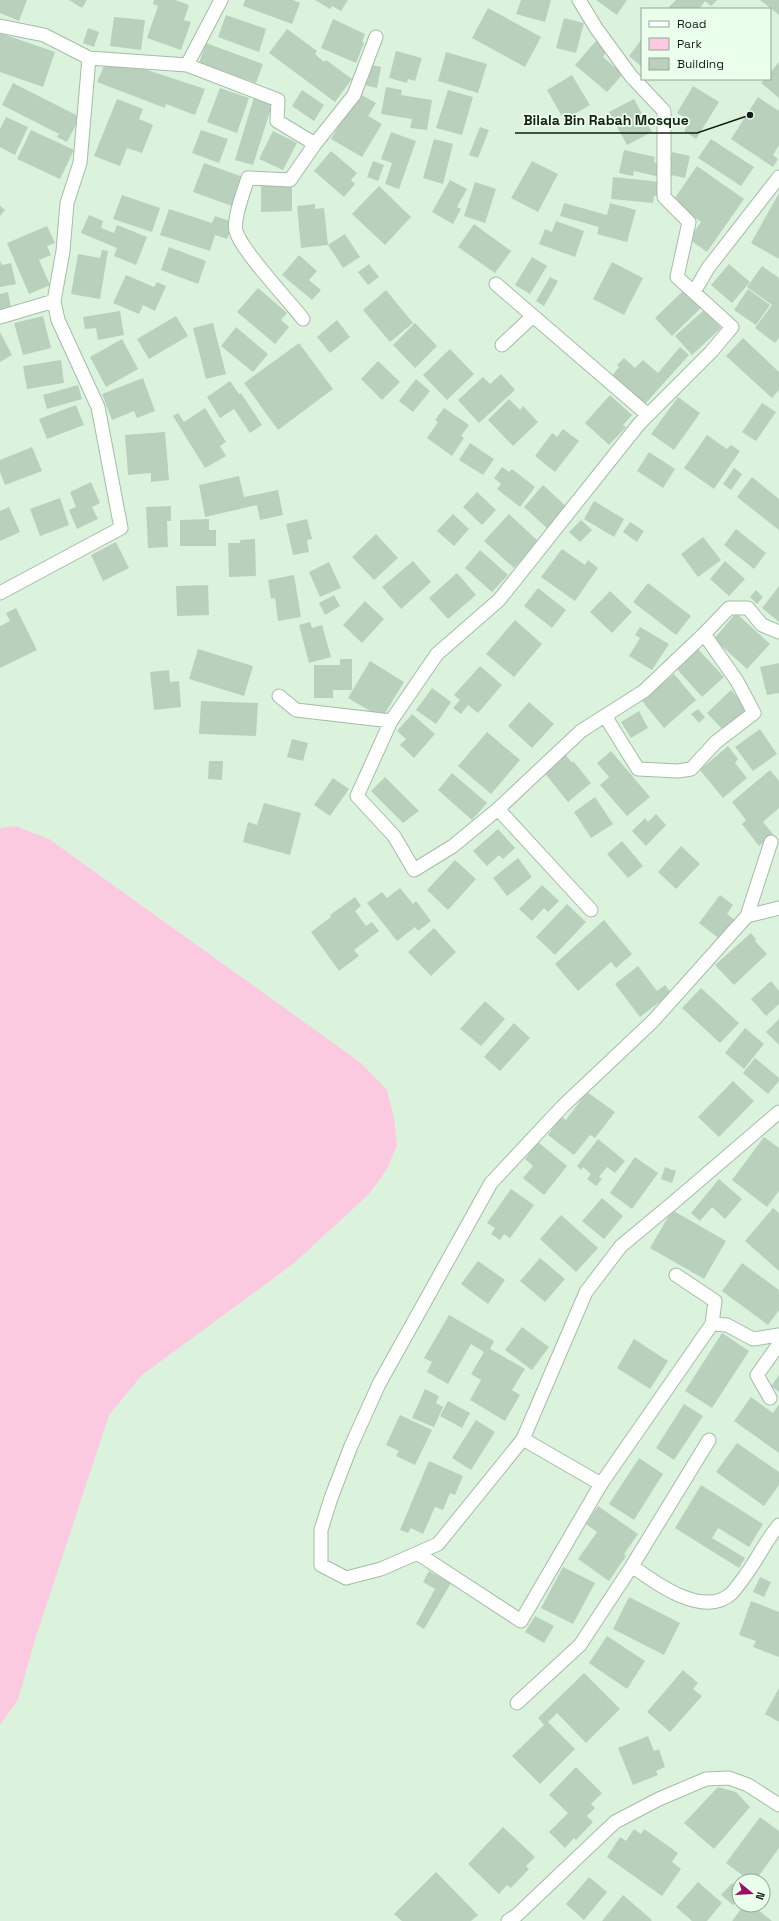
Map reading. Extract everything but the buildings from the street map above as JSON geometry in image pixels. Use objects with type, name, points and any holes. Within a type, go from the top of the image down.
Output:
[{"type":"street","points":[[188,65],[221,0]]},
{"type":"street","points":[[579,0],[596,28],[631,76],[664,111],[664,197],[689,222],[677,277],[732,327],[711,352],[639,424],[499,600],[437,654],[391,721],[357,796],[394,836],[414,870],[453,846],[498,809],[581,731],[644,691],[729,608],[748,608],[762,625],[779,632]]},
{"type":"street","points":[[0,26],[44,35],[89,58],[188,65],[278,100],[277,121],[315,144]]},
{"type":"street","points":[[303,319],[247,251],[236,231],[239,204],[248,178],[290,180],[315,144],[354,95],[376,37]]},
{"type":"street","points":[[0,592],[121,528],[98,407],[58,320],[54,301],[63,251],[67,203],[80,163],[89,58]]},
{"type":"street","points":[[694,292],[708,268],[779,177]]},
{"type":"street","points":[[496,284],[648,415]]},
{"type":"street","points":[[0,317],[54,301]]},
{"type":"street","points":[[502,345],[533,316]]},
{"type":"street","points":[[605,716],[638,769],[678,771],[691,769],[716,742],[754,713],[737,681],[704,634]]},
{"type":"street","points":[[279,696],[296,710],[391,721]]},
{"type":"street","points":[[498,809],[591,910]]},
{"type":"street","points":[[771,842],[747,916],[653,1021],[563,1106],[491,1183],[378,1384],[351,1446],[331,1498],[321,1530],[321,1565],[346,1578],[381,1569],[438,1544],[522,1439],[586,1292],[621,1246],[779,1112]]},
{"type":"street","points":[[747,916],[779,908]]},
{"type":"street","points":[[417,1553],[521,1621],[601,1484],[712,1324],[715,1301],[676,1275]]},
{"type":"street","points":[[712,1324],[727,1325],[753,1339],[779,1335]]},
{"type":"street","points":[[770,1398],[757,1375],[779,1344]]},
{"type":"street","points":[[522,1439],[601,1484]]},
{"type":"street","points":[[517,1704],[580,1645],[632,1566],[709,1440]]},
{"type":"street","points":[[632,1566],[659,1586],[692,1600],[707,1602],[720,1600],[731,1593],[745,1576],[779,1524]]},
{"type":"street","points":[[517,1919],[615,1822],[659,1799],[706,1779],[729,1778],[748,1786],[779,1805]]},
{"type":"green space","points":[[16,826],[49,839],[361,1063],[387,1090],[394,1118],[397,1145],[387,1169],[369,1194],[293,1264],[142,1375],[109,1415],[34,1643],[18,1700],[0,1725],[0,828]]},
{"type":"place","name":"Bilala Bin Rabah Mosque","points":[[750,115]]}]
